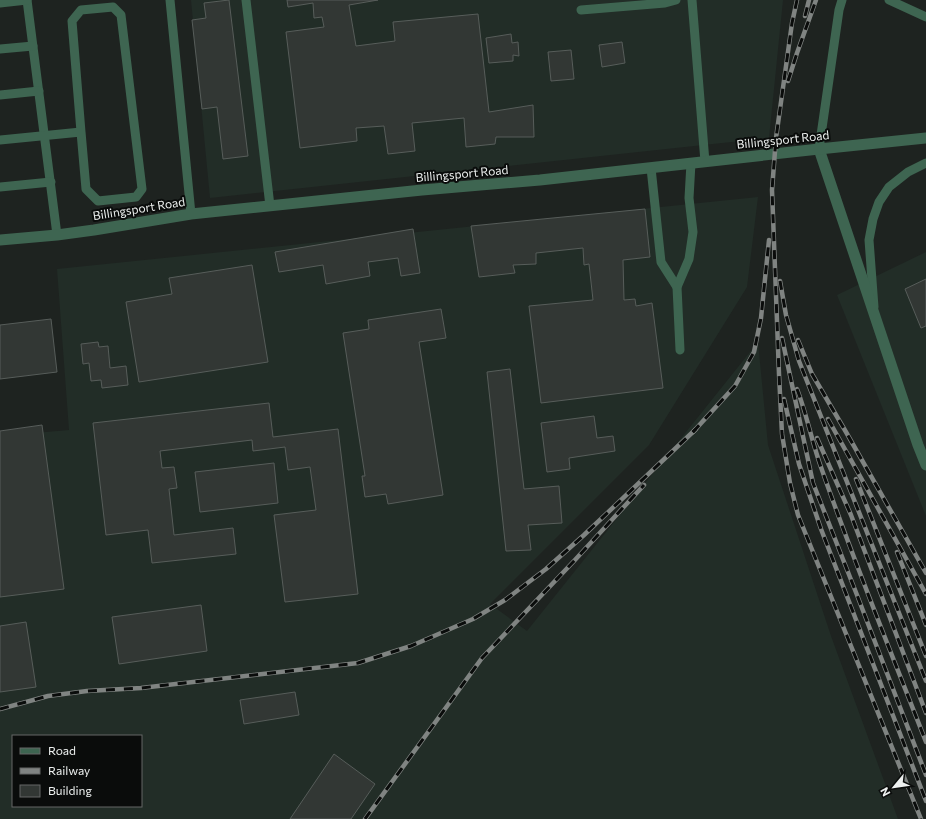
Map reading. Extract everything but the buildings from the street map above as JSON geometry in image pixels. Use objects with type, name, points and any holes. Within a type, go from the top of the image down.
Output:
[{"type":"street","name":"Billingsport Road","points":[[0,240],[94,230],[191,214],[422,190],[540,180],[819,148],[926,138]]},
{"type":"street","points":[[819,148],[926,465]]},
{"type":"lane","points":[[0,3],[27,0],[57,235]]},
{"type":"lane","points":[[170,0],[191,214]]},
{"type":"lane","points":[[246,0],[270,206]]},
{"type":"lane","points":[[581,10],[665,3],[676,0]]},
{"type":"lane","points":[[692,0],[705,162]]},
{"type":"lane","points":[[819,148],[839,10],[842,0]]},
{"type":"lane","points":[[889,0],[926,17]]},
{"type":"lane","points":[[113,7],[121,15],[142,189],[136,197],[98,200],[86,189],[82,132],[72,21],[81,10],[113,7]]},
{"type":"lane","points":[[0,50],[33,46]]},
{"type":"lane","points":[[0,95],[39,91]]},
{"type":"lane","points":[[0,140],[82,132]]},
{"type":"lane","points":[[680,350],[677,287],[689,259],[693,232],[689,198],[691,163]]},
{"type":"lane","points":[[875,316],[870,240],[873,219],[879,202],[889,187],[908,172],[926,163]]},
{"type":"lane","points":[[651,168],[661,262],[677,287]]},
{"type":"lane","points":[[0,187],[51,182]]},
{"type":"shaded area","points":[[191,0],[783,0],[769,138],[210,198]]},
{"type":"shaded area","points":[[758,197],[747,287],[649,445],[490,604],[527,631],[758,342],[768,445],[831,636],[898,819],[0,819],[0,436],[69,430],[57,269]]},
{"type":"shaded area","points":[[926,252],[926,516],[837,295]]},
{"type":"railway","points":[[797,0],[792,23],[776,138],[772,190],[782,434],[790,483],[798,515],[921,819]]},
{"type":"railway","points":[[805,16],[809,0]]},
{"type":"railway","points":[[788,81],[816,0]]},
{"type":"railway","points":[[693,432],[735,386],[754,352],[761,318],[769,240]]},
{"type":"railway","points":[[780,281],[786,315],[799,361],[926,681]]},
{"type":"railway","points":[[782,338],[813,483],[926,775]]},
{"type":"railway","points":[[798,340],[812,374],[926,573]]},
{"type":"railway","points":[[797,389],[818,460],[834,504],[926,742]]},
{"type":"railway","points":[[784,399],[799,464],[821,529],[926,801]]},
{"type":"railway","points":[[828,419],[926,594]]},
{"type":"railway","points":[[0,709],[48,696],[87,691],[141,688],[358,663],[411,646],[473,619],[505,600],[546,569],[696,429]]},
{"type":"railway","points":[[817,438],[851,515],[926,713]]},
{"type":"railway","points":[[856,479],[926,656]]},
{"type":"railway","points":[[365,819],[482,658],[644,485]]},
{"type":"railway","points":[[897,552],[926,625]]}]
